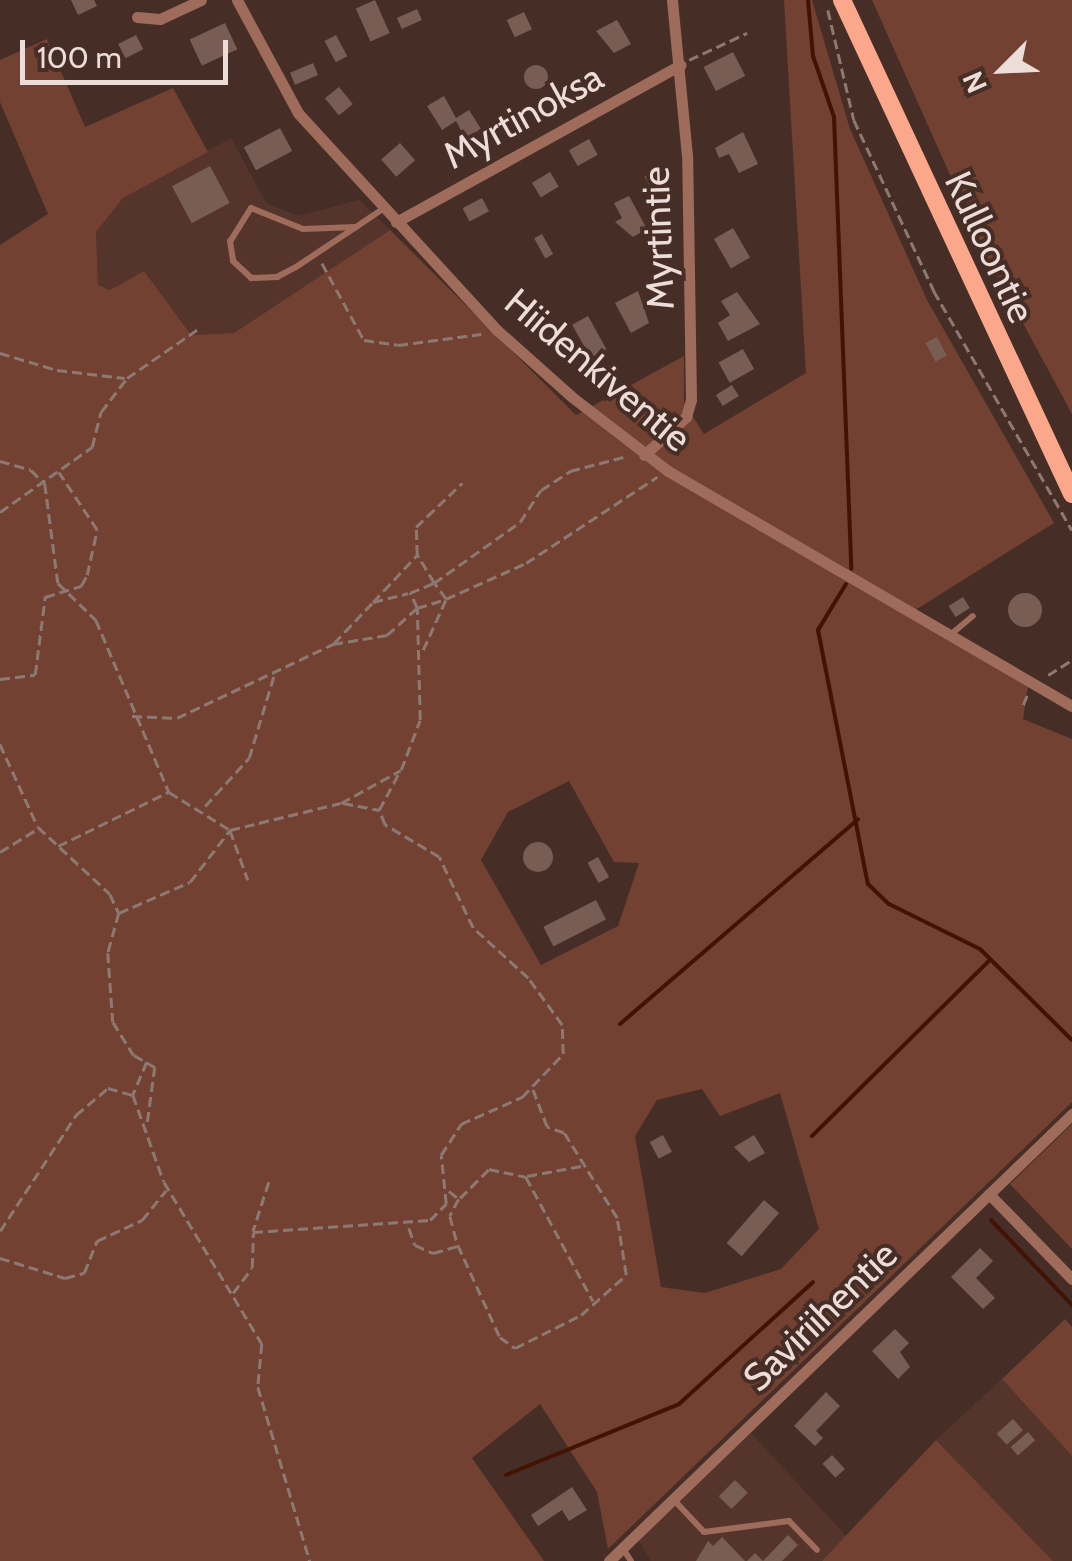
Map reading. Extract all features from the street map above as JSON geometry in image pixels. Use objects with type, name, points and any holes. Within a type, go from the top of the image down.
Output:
[{"type":"main road","name":"Kulloontie","points":[[842,0],[1072,494]]},
{"type":"main road","name":"Kulloontie","points":[[1035,410],[1072,463]]},
{"type":"street","points":[[138,17],[160,19],[201,0]]},
{"type":"street","name":"Hiidenkiventie","points":[[237,0],[298,113],[498,331],[640,451],[1031,686],[1072,706]]},
{"type":"street","name":"Myrtintie","points":[[640,451],[686,417],[690,400],[680,65],[672,0]]},
{"type":"street","name":"Myrtinoksa","points":[[396,222],[680,65]]},
{"type":"street","name":"Saviriihentie","points":[[609,1561],[1072,1114]]},
{"type":"street","points":[[990,1194],[1072,1279]]},
{"type":"lane","points":[[356,228],[304,230],[251,208],[230,240],[240,270],[264,280],[317,252],[356,228],[384,208]]},
{"type":"lane","points":[[948,637],[973,616]]},
{"type":"lane","points":[[674,1499],[704,1532],[790,1521],[817,1550]]},
{"type":"lane","points":[[623,1548],[632,1561]]},
{"type":"path","points":[[826,0],[854,120],[926,274],[1072,530]]},
{"type":"path","points":[[680,65],[746,32]]},
{"type":"path","points":[[317,252],[364,340],[416,344],[498,331]]},
{"type":"path","points":[[0,512],[45,484],[92,447],[101,412],[127,378],[198,329]]},
{"type":"path","points":[[0,353],[58,370],[127,378]]},
{"type":"path","points":[[373,602],[434,583],[520,522],[541,490],[570,471],[610,466],[640,451]]},
{"type":"path","points":[[0,460],[31,470],[45,484],[52,566],[64,589],[96,620],[132,716],[169,792],[204,807],[230,830],[248,880]]},
{"type":"path","points":[[0,679],[35,675],[45,597],[81,586],[97,530],[59,474]]},
{"type":"path","points":[[132,716],[177,718],[334,644],[386,634],[417,608],[526,563],[653,478]]},
{"type":"path","points":[[446,599],[418,556],[416,527],[462,483]]},
{"type":"path","points":[[334,644],[418,556]]},
{"type":"path","points":[[410,593],[417,608],[421,654],[420,720],[379,810],[384,825],[439,857],[473,928],[528,978],[562,1025],[563,1054],[531,1086],[460,1124],[441,1155],[448,1190],[459,1199]]},
{"type":"path","points":[[421,654],[446,599]]},
{"type":"path","points":[[1031,686],[1072,660]]},
{"type":"path","points":[[1058,679],[1060,668]]},
{"type":"path","points":[[204,807],[249,758],[275,675]]},
{"type":"path","points":[[0,744],[39,828],[56,848],[110,894],[119,913],[108,953],[113,1022],[158,1080],[146,1130]]},
{"type":"path","points":[[119,913],[190,882],[230,830],[342,802],[400,770]]},
{"type":"path","points":[[56,848],[169,792]]},
{"type":"path","points":[[342,802],[379,810]]},
{"type":"path","points":[[0,852],[39,828]]},
{"type":"path","points":[[147,1062],[133,1095],[167,1187],[262,1344],[258,1387],[310,1561]]},
{"type":"path","points":[[531,1086],[547,1127],[564,1133],[581,1166],[617,1218],[627,1258],[626,1275],[532,1346],[515,1348],[500,1337],[458,1245],[450,1216],[459,1199],[489,1169],[526,1177],[581,1166]]},
{"type":"path","points":[[0,1231],[76,1115],[108,1088],[133,1095]]},
{"type":"path","points":[[526,1177],[593,1301]]},
{"type":"path","points":[[232,1294],[252,1268],[253,1232],[269,1182]]},
{"type":"path","points":[[0,1258],[66,1278],[84,1273],[98,1241],[142,1220],[167,1187]]},
{"type":"path","points":[[253,1232],[408,1226],[430,1220],[448,1190]]},
{"type":"path","points":[[408,1226],[416,1245],[433,1253],[458,1245]]},
{"type":"shaded area","points":[[784,0],[812,0],[850,129],[927,300],[1054,523],[909,614],[1028,686],[1023,719],[1072,739],[1072,1102],[608,1549],[597,1492],[540,1404],[472,1458],[544,1561],[0,1561],[0,245],[48,214],[0,102],[0,60],[47,39],[85,127],[173,88],[208,152],[123,198],[96,232],[98,285],[110,290],[144,271],[191,335],[234,333],[390,230],[576,415],[684,356],[684,403],[704,434],[806,373]],"holes":[[[569,781],[614,862],[639,863],[618,926],[541,965],[481,860],[508,812]],[[702,1089],[720,1116],[780,1093],[819,1229],[781,1269],[705,1293],[661,1287],[635,1136],[657,1100]]]},
{"type":"shaded area","points":[[872,0],[1072,0],[1072,414],[984,251]]},
{"type":"shaded area","points":[[231,138],[266,203],[298,216],[359,200],[390,230],[234,333],[190,335],[144,271],[110,290],[98,285],[96,232],[123,198]]},
{"type":"shaded area","points":[[1072,1124],[1072,1249],[1010,1184]]},
{"type":"shaded area","points":[[1065,1319],[1072,1327],[1072,1456],[1002,1379]]},
{"type":"shaded area","points":[[1002,1379],[1072,1456],[1072,1561],[1053,1561],[936,1440]]},
{"type":"shaded area","points":[[751,1433],[847,1537],[822,1561],[651,1561],[638,1539]]},
{"type":"shaded area","points":[[936,1440],[1053,1561],[822,1561]]},
{"type":"building","points":[[71,0],[94,0],[97,6],[78,15]]},
{"type":"building","points":[[375,0],[390,33],[370,41],[356,9]]},
{"type":"building","points":[[417,9],[422,20],[402,29],[397,18]]},
{"type":"building","points":[[524,12],[532,29],[515,37],[507,20]]},
{"type":"building","points":[[617,20],[631,44],[614,53],[596,31]]},
{"type":"building","points":[[225,23],[237,49],[202,66],[190,39]]},
{"type":"building","points":[[136,35],[143,49],[125,58],[118,44]]},
{"type":"building","points":[[336,35],[347,56],[336,62],[325,41]]},
{"type":"building","points":[[733,52],[745,76],[716,91],[704,67]]},
{"type":"building","points":[[313,63],[318,75],[295,85],[290,73]]},
{"type":"building","points":[[536,65],[545,68],[545,86],[536,89],[527,86],[524,77],[527,68]]},
{"type":"building","points":[[339,87],[353,104],[339,115],[325,98]]},
{"type":"building","points":[[444,96],[456,118],[469,110],[481,129],[465,138],[456,121],[442,130],[427,106]]},
{"type":"building","points":[[280,128],[292,151],[256,170],[244,147]]},
{"type":"building","points":[[743,132],[758,164],[739,173],[729,154],[719,158],[715,148]]},
{"type":"building","points":[[589,139],[598,155],[578,166],[569,150]]},
{"type":"building","points":[[400,143],[415,160],[396,177],[381,159]]},
{"type":"building","points":[[210,166],[230,203],[192,223],[172,186]]},
{"type":"building","points":[[665,166],[671,178],[650,188],[645,176]]},
{"type":"building","points":[[550,172],[559,187],[541,197],[532,183]]},
{"type":"building","points":[[629,196],[647,229],[633,237],[615,222],[622,218],[614,203]]},
{"type":"building","points":[[482,198],[489,211],[470,222],[463,208]]},
{"type":"building","points":[[733,228],[750,257],[731,268],[714,239]]},
{"type":"building","points":[[542,234],[553,254],[545,258],[534,238]]},
{"type":"building","points":[[638,291],[649,323],[631,333],[615,303]]},
{"type":"building","points":[[737,292],[760,324],[728,341],[718,323],[730,315],[721,301]]},
{"type":"building","points":[[588,316],[606,349],[591,358],[572,325]]},
{"type":"building","points":[[937,337],[947,356],[935,362],[926,343]]},
{"type":"building","points":[[743,349],[754,369],[730,383],[719,363]]},
{"type":"building","points":[[732,385],[739,396],[723,406],[716,395]]},
{"type":"building","points":[[1025,593],[1037,598],[1042,610],[1037,622],[1025,627],[1013,622],[1008,610],[1013,598]]},
{"type":"building","points":[[963,597],[970,608],[955,617],[949,606]]},
{"type":"building","points":[[538,842],[552,851],[553,857],[544,871],[538,872],[524,863],[523,857],[532,843]]},
{"type":"building","points":[[598,857],[609,877],[599,883],[588,863]]},
{"type":"building","points":[[596,900],[606,920],[553,946],[543,927]]},
{"type":"building","points":[[663,1135],[672,1152],[659,1159],[650,1142]]},
{"type":"building","points":[[754,1135],[765,1153],[749,1162],[734,1147]]},
{"type":"building","points":[[764,1200],[779,1213],[742,1256],[727,1243]]},
{"type":"building","points":[[980,1248],[993,1261],[976,1278],[995,1298],[983,1309],[951,1277]]},
{"type":"building","points":[[895,1329],[909,1343],[900,1352],[910,1367],[898,1379],[872,1351]]},
{"type":"building","points":[[826,1392],[840,1406],[816,1431],[823,1438],[815,1446],[794,1426]]},
{"type":"building","points":[[1013,1419],[1023,1430],[1007,1445],[997,1434]]},
{"type":"building","points":[[1028,1432],[1035,1440],[1018,1455],[1011,1447]]},
{"type":"building","points":[[832,1455],[845,1469],[835,1478],[822,1464]]},
{"type":"building","points":[[735,1480],[748,1493],[731,1509],[719,1496]]},
{"type":"building","points":[[572,1487],[587,1510],[569,1521],[562,1510],[538,1526],[531,1515]]},
{"type":"building","points":[[788,1535],[798,1545],[782,1561],[763,1561]]},
{"type":"building","points":[[722,1537],[745,1561],[696,1561],[708,1541],[713,1546]]},
{"type":"building","points":[[755,1553],[763,1561],[747,1561]]},
{"type":"waterway","points":[[808,0],[813,56],[834,117],[851,569]]},
{"type":"waterway","points":[[846,584],[818,630],[868,884],[889,904],[980,949],[1072,1040]]},
{"type":"waterway","points":[[620,1024],[858,819]]},
{"type":"waterway","points":[[812,1136],[990,960]]},
{"type":"waterway","points":[[991,1220],[1072,1305]]},
{"type":"waterway","points":[[506,1475],[679,1404],[813,1282]]}]
